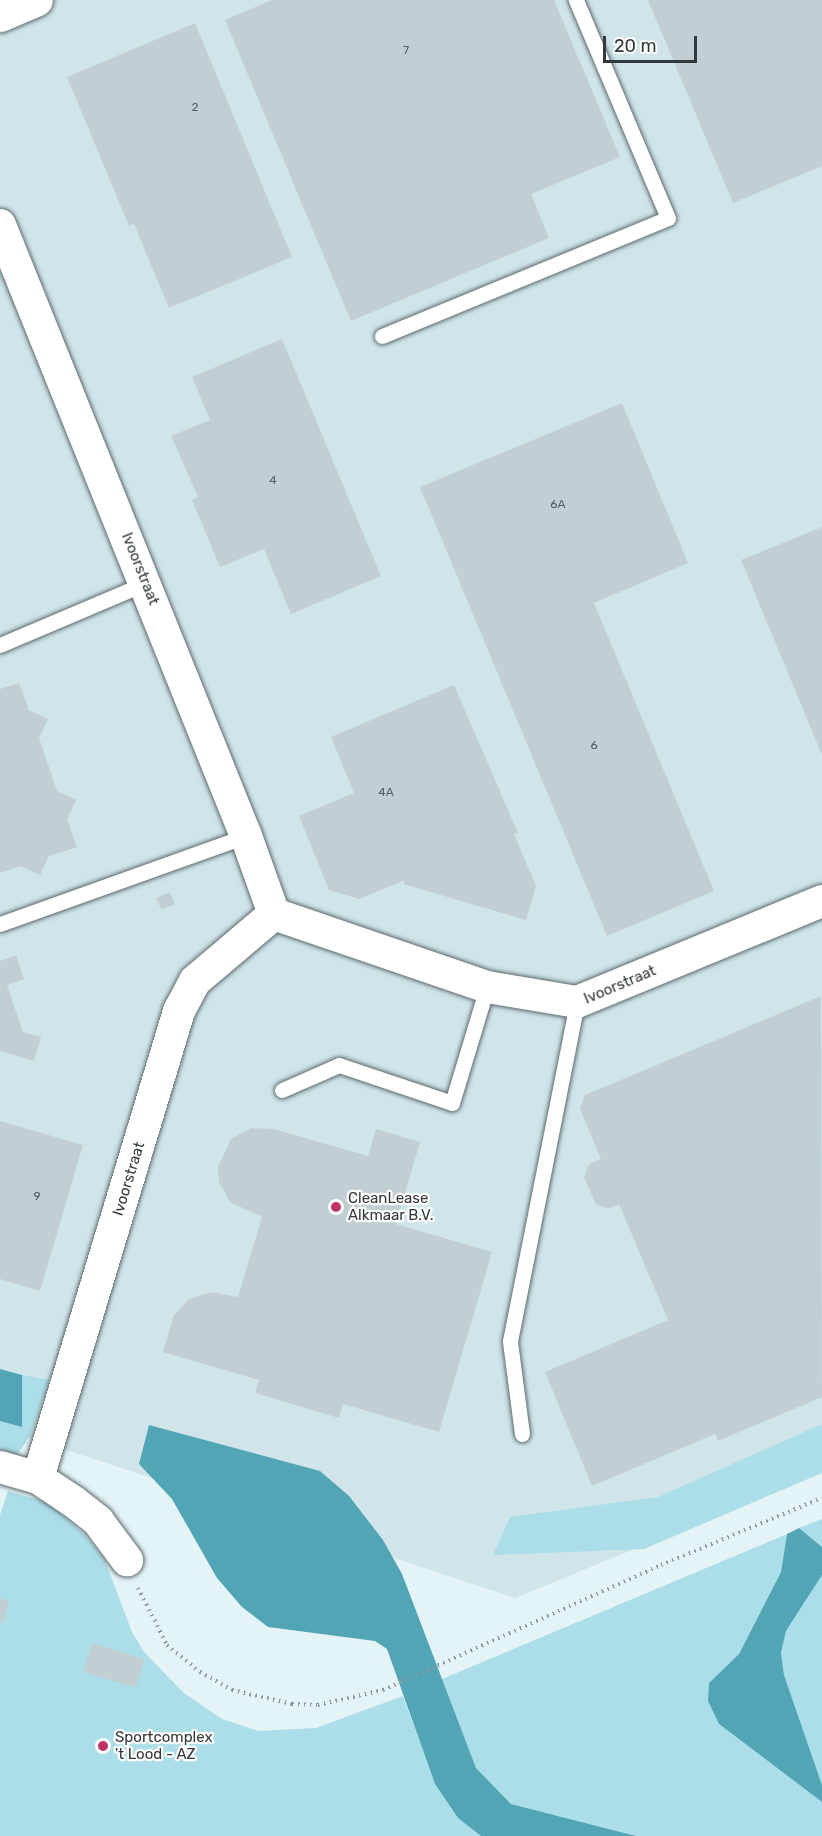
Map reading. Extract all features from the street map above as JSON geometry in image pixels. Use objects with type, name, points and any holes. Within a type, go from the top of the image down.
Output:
[{"type":"street","points":[[0,15],[36,0]]},
{"type":"street","name":"Ivoorstraat","points":[[0,225],[146,583],[246,836],[274,914]]},
{"type":"street","name":"Ivoorstraat","points":[[274,914],[487,987],[577,1002],[822,901]]},
{"type":"street","name":"Ivoorstraat","points":[[38,1478],[179,1011],[195,981],[274,914]]},
{"type":"street","points":[[0,1467],[38,1478],[98,1521],[127,1560]]},
{"type":"lane","points":[[382,336],[668,218],[576,0]]},
{"type":"lane","points":[[0,645],[146,583]]},
{"type":"lane","points":[[0,924],[246,836]]},
{"type":"lane","points":[[282,1090],[339,1065],[452,1103],[487,987]]},
{"type":"lane","points":[[522,1434],[510,1341],[577,1002]]},
{"type":"path","points":[[127,1560],[146,1610],[167,1645],[200,1672],[232,1690],[292,1704],[318,1705],[383,1690],[661,1565],[822,1498]]},
{"type":"shaded area","points":[[0,0],[822,0],[822,1472],[515,1598],[0,1428]]},
{"type":"shaded area","points":[[0,1369],[22,1375],[22,1427],[0,1421]]},
{"type":"shaded area","points":[[22,1375],[49,1380],[30,1436],[17,1455],[0,1450],[0,1421],[22,1427]]},
{"type":"shaded area","points":[[822,1424],[822,1473],[644,1549],[493,1555],[510,1517],[658,1497]]},
{"type":"shaded area","points":[[149,1425],[320,1471],[349,1496],[383,1540],[402,1574],[476,1768],[511,1804],[636,1836],[481,1836],[458,1818],[435,1784],[387,1649],[375,1641],[268,1627],[242,1607],[217,1578],[172,1499],[139,1464]]},
{"type":"shaded area","points":[[8,1491],[49,1503],[85,1535],[104,1558],[132,1632],[144,1652],[184,1693],[222,1719],[258,1731],[316,1728],[403,1696],[435,1784],[458,1818],[481,1836],[0,1836],[0,1515]]},
{"type":"shaded area","points":[[822,1519],[822,1547],[799,1528]]},
{"type":"shaded area","points":[[799,1528],[822,1547],[822,1575],[786,1631],[781,1653],[784,1675],[822,1785],[822,1802],[719,1724],[708,1701],[709,1683],[739,1654],[781,1572],[787,1534]]},
{"type":"shaded area","points":[[787,1534],[781,1572],[739,1654],[709,1683],[719,1724],[822,1802],[822,1836],[636,1836],[511,1804],[476,1768],[442,1679]]},
{"type":"shaded area","points":[[822,1575],[822,1785],[784,1675],[781,1653],[786,1631]]},
{"type":"building","points":[[272,0],[554,0],[620,157],[531,194],[549,238],[351,321],[225,20]]},
{"type":"building","points":[[648,0],[822,0],[822,166],[733,203]]},
{"type":"building","points":[[195,23],[292,257],[169,308],[134,224],[129,226],[67,77]]},
{"type":"building","points":[[282,339],[381,576],[291,614],[264,549],[220,567],[192,500],[198,497],[171,436],[210,420],[192,377]]},
{"type":"building","points":[[622,403],[688,563],[594,603],[714,891],[607,936],[420,487]]},
{"type":"building","points":[[822,527],[822,755],[741,560]]},
{"type":"building","points":[[19,683],[29,710],[48,719],[39,738],[57,791],[76,800],[67,819],[77,847],[49,856],[40,875],[21,866],[0,873],[0,689]]},
{"type":"building","points":[[454,685],[518,833],[514,834],[536,886],[526,920],[403,884],[405,880],[359,899],[329,890],[299,816],[354,793],[331,737]]},
{"type":"building","points":[[170,892],[175,904],[161,910],[156,898]]},
{"type":"building","points":[[16,955],[24,979],[7,985],[23,1032],[41,1037],[34,1061],[0,1051],[0,961]]},
{"type":"building","points":[[821,996],[822,1397],[718,1441],[715,1434],[592,1486],[545,1372],[668,1320],[619,1204],[608,1209],[596,1204],[584,1177],[589,1164],[601,1159],[580,1109],[585,1095]]},
{"type":"building","points":[[0,1121],[83,1145],[40,1291],[0,1279]]},
{"type":"building","points":[[251,1128],[274,1129],[368,1156],[376,1129],[420,1142],[396,1224],[492,1252],[439,1432],[343,1404],[339,1418],[255,1393],[259,1380],[163,1352],[174,1315],[189,1299],[211,1292],[238,1297],[262,1217],[230,1202],[219,1182],[218,1167],[231,1139]]},
{"type":"building","points":[[0,1598],[9,1601],[3,1623],[0,1622]]},
{"type":"building","points":[[92,1643],[145,1659],[136,1688],[83,1672]]},
{"type":"place","name":"CleanLease Alkmaar B.V.","points":[[336,1207]]},
{"type":"place","name":"Sportcomplex 't Lood - AZ","points":[[103,1746]]}]
